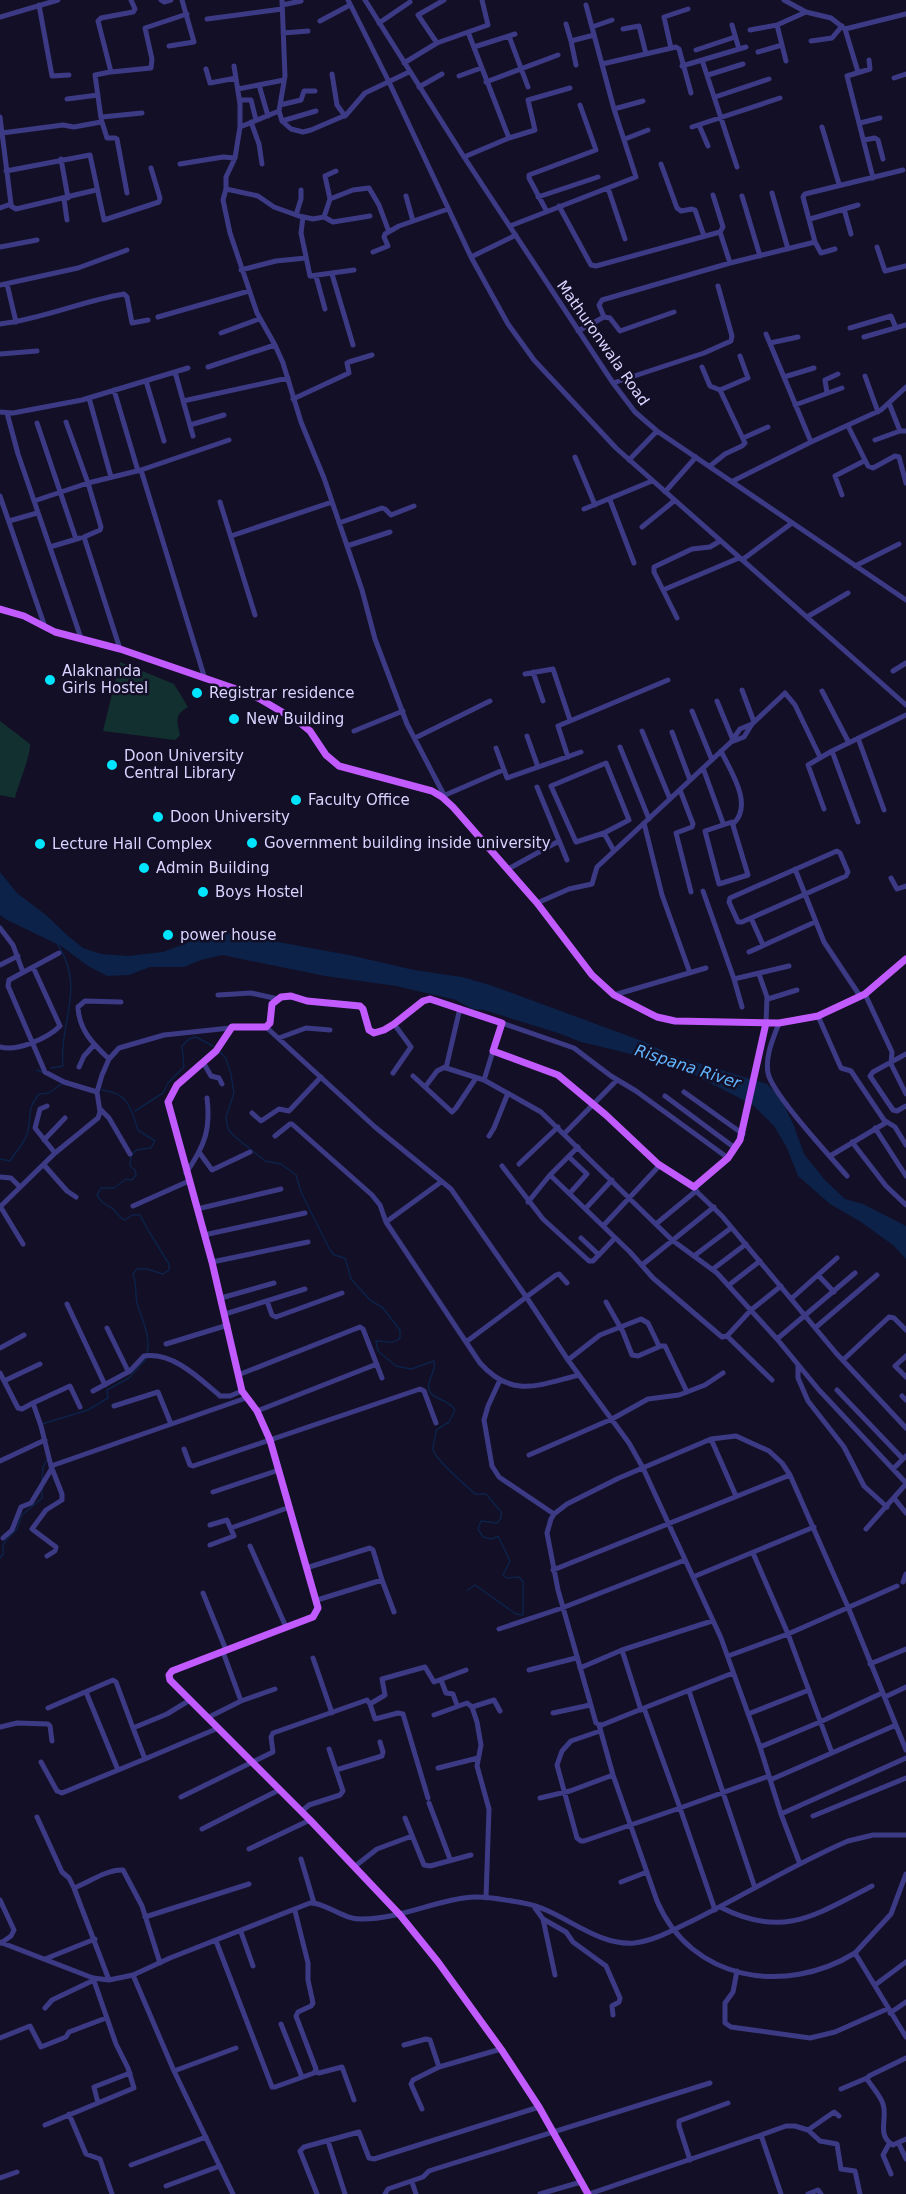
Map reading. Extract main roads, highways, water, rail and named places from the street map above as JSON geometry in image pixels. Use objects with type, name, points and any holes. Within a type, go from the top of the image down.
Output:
[{"type":"main road","points":[[0,609],[24,616],[55,632],[120,649],[260,699],[310,731],[326,755],[339,766],[443,796],[537,903],[592,975],[614,995],[657,1017],[675,1021],[779,1023],[818,1016],[862,995],[906,959]]},
{"type":"main road","points":[[589,2194],[580,2182],[539,2107],[501,2049],[438,1962],[400,1915],[310,1820],[216,1729],[170,1680],[169,1674],[316,1615],[318,1608],[270,1440],[257,1411],[244,1394],[238,1375],[212,1262],[168,1101],[177,1085],[216,1051],[231,1028],[234,1026],[267,1027],[270,1023],[272,1004],[281,997],[291,996],[307,1001],[360,1006],[369,1030],[374,1033],[384,1030],[426,1000],[433,1000],[502,1023],[493,1051],[552,1071],[594,1104],[660,1165],[695,1189],[728,1158],[743,1134],[766,1023]]},
{"type":"water","name":"Rispana River","points":[[0,872],[17,893],[83,948],[101,954],[128,956],[163,952],[218,931],[354,956],[414,970],[462,977],[490,985],[645,1042],[671,1055],[767,1084],[780,1097],[804,1154],[824,1179],[845,1199],[863,1204],[906,1226],[906,1259],[894,1246],[861,1222],[830,1204],[798,1176],[787,1148],[774,1126],[753,1105],[673,1064],[581,1042],[484,1010],[472,1009],[456,1000],[396,986],[325,976],[222,955],[184,967],[150,967],[129,975],[107,976],[88,966],[61,946],[0,915]]},
{"type":"waterway","points":[[51,1068],[63,1066],[64,1034],[71,991],[66,961],[58,945]]},
{"type":"waterway","points":[[135,1111],[163,1093],[168,1083],[184,1067],[182,1046],[189,1039],[196,1037],[213,1046]]},
{"type":"waterway","points":[[219,1050],[226,1059],[234,1093],[226,1117],[228,1129],[265,1161],[281,1164],[296,1175],[301,1192],[330,1250],[334,1255],[345,1258],[351,1279],[370,1300],[383,1308],[400,1330],[400,1338],[394,1342],[376,1341],[378,1351],[396,1366],[411,1369],[434,1361],[435,1365],[428,1387],[430,1393],[455,1410],[449,1422],[436,1430],[434,1453],[475,1494],[486,1494],[501,1512],[501,1518],[497,1523],[481,1521],[478,1529],[483,1537],[492,1539],[498,1536],[510,1561],[503,1575],[507,1578],[519,1577],[523,1582],[523,1615],[516,1614],[475,1585],[468,1590]]},
{"type":"waterway","points":[[37,1070],[42,1072]]},
{"type":"waterway","points":[[0,1159],[10,1161],[23,1143],[28,1131],[31,1108],[39,1094],[49,1093],[63,1083]]},
{"type":"waterway","points":[[102,1090],[118,1094],[123,1098],[130,1108],[138,1130],[155,1141],[151,1148],[136,1150],[131,1156],[130,1166],[135,1170],[136,1175],[132,1180],[126,1179],[114,1188],[101,1188],[97,1195],[125,1220],[132,1215],[140,1215],[169,1264],[169,1270],[163,1274],[147,1269],[137,1269],[133,1274],[137,1303],[147,1334],[147,1354]]},
{"type":"waterway","points":[[42,1424],[88,1410],[108,1398],[107,1390],[129,1378],[146,1359]]},
{"type":"waterway","points":[[42,1481],[43,1467],[47,1460]]},
{"type":"waterway","points":[[0,1558],[3,1554],[3,1545],[17,1529],[22,1515],[42,1498],[42,1488]]},
{"type":"place","name":"Alaknanda Girls Hostel","points":[[50,680]]},
{"type":"place","name":"Registrar residence","points":[[197,693]]},
{"type":"place","name":"New Building","points":[[234,719]]},
{"type":"place","name":"Doon University Central Library","points":[[112,765]]},
{"type":"place","name":"Faculty Office","points":[[296,800]]},
{"type":"place","name":"Doon University","points":[[158,817]]},
{"type":"place","name":"Government building inside university","points":[[252,843]]},
{"type":"place","name":"Lecture Hall Complex","points":[[40,844]]},
{"type":"place","name":"Admin Building","points":[[144,868]]},
{"type":"place","name":"Boys Hostel","points":[[203,892]]},
{"type":"place","name":"power house","points":[[168,935]]}]
